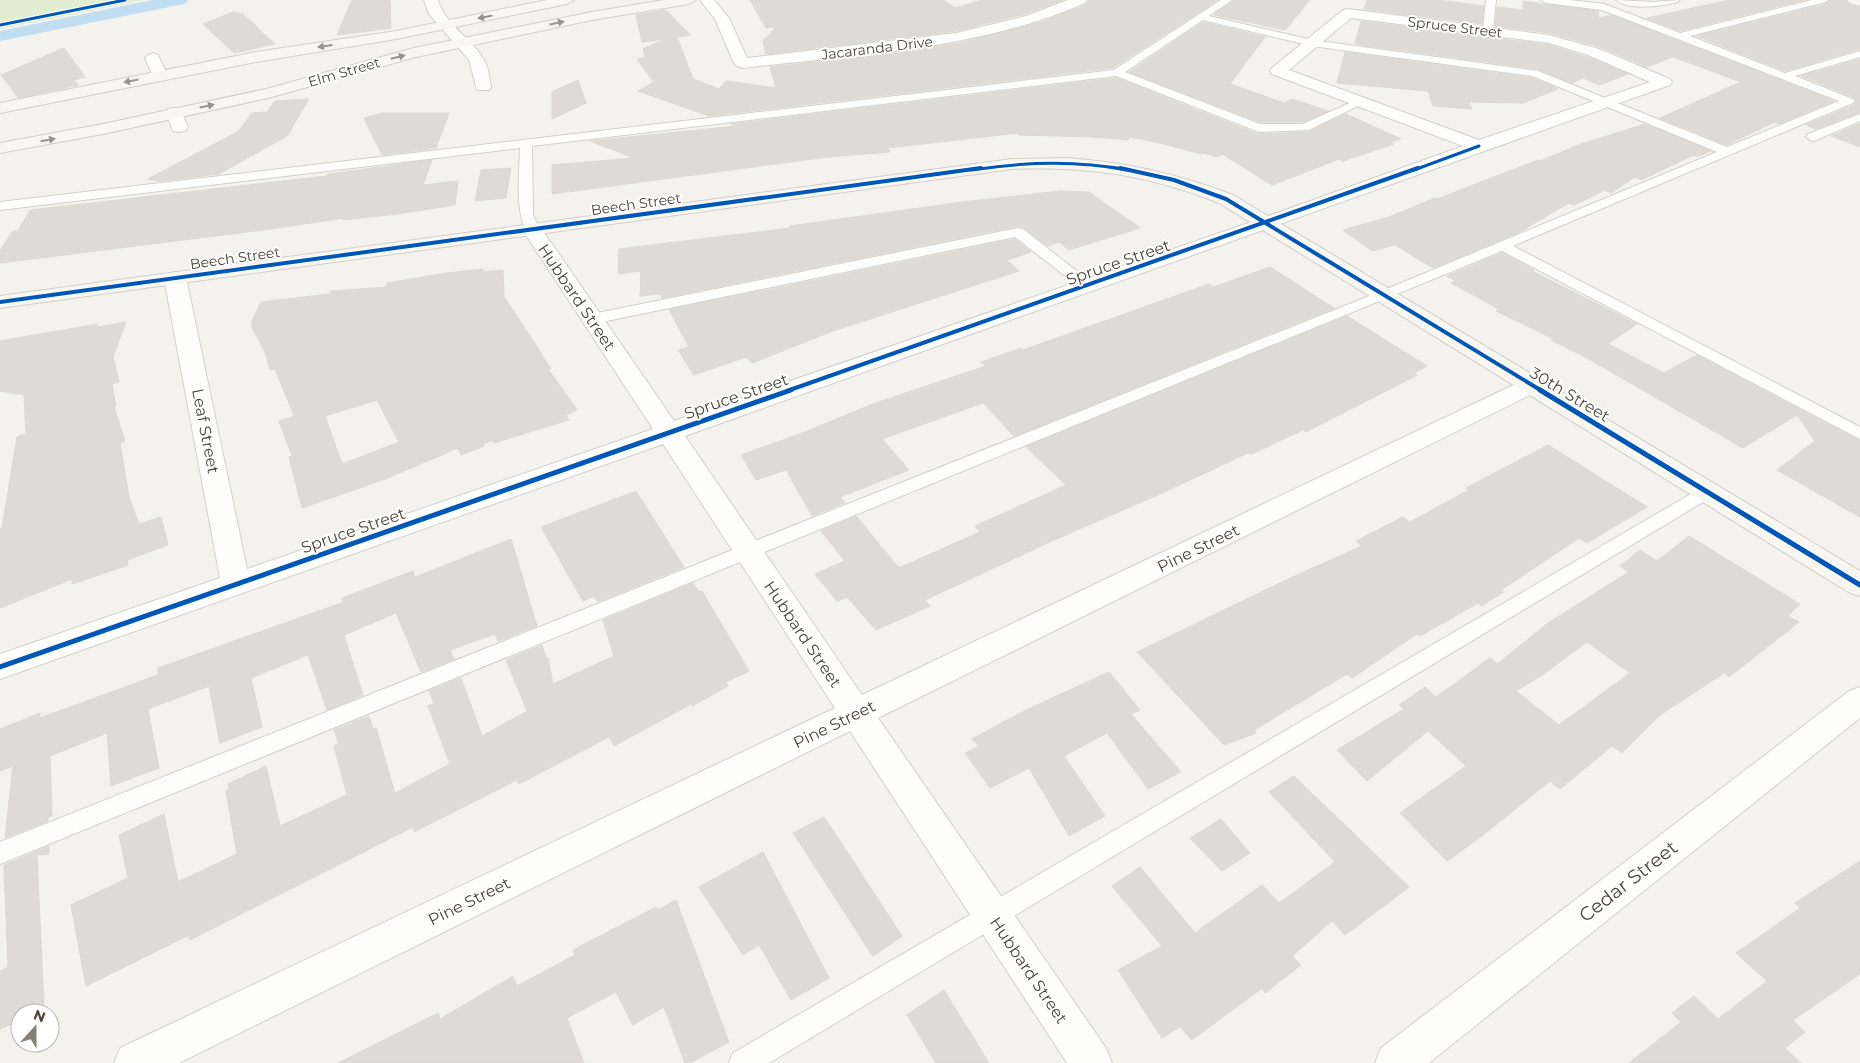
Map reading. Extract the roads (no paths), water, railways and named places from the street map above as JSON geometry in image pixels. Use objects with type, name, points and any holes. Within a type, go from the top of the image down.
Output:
[{"type":"street","points":[[431,0],[434,11],[476,59],[480,68],[483,87]]},
{"type":"street","name":"Elm Street","points":[[0,108],[256,57],[446,25],[567,0]]},
{"type":"street","name":"Elm Street","points":[[0,148],[176,120],[372,64],[592,16],[689,0]]},
{"type":"street","name":"Jacaranda Drive","points":[[707,0],[722,18],[742,63],[959,38],[1020,24],[1045,16],[1080,0]]},
{"type":"street","points":[[1854,0],[1860,2]]},
{"type":"street","name":"Spruce Street","points":[[0,668],[1664,82],[1591,50],[1571,44],[1348,13],[1278,71],[1478,146]]},
{"type":"street","points":[[153,58],[160,76]]},
{"type":"street","name":"Beech Street","points":[[0,302],[1012,164],[1042,162],[1106,165],[1167,177],[1196,186],[1226,199],[1266,223]]},
{"type":"street","name":"30th Street","points":[[1266,223],[1382,296],[1860,585]]},
{"type":"street","name":"Hubbard Street","points":[[532,229],[1091,1063]]},
{"type":"street","name":"Leaf Street","points":[[176,278],[236,584]]},
{"type":"street","name":"Pine Street","points":[[135,1063],[1532,386]]},
{"type":"street","name":"Cedar Street","points":[[1396,1063],[1860,700]]},
{"type":"lane","points":[[0,206],[1117,73],[1227,0]]},
{"type":"lane","points":[[1488,31],[1491,0]]},
{"type":"lane","points":[[0,853],[747,550],[1382,296],[1849,101],[1604,7],[1546,0]]},
{"type":"lane","points":[[1621,0],[1653,5],[1675,0]]},
{"type":"lane","points":[[1680,36],[1822,0]]},
{"type":"lane","points":[[1201,17],[1312,43],[1534,73],[1728,152]]},
{"type":"lane","points":[[1785,76],[1860,54]]},
{"type":"lane","points":[[1117,73],[1259,128],[1305,128],[1360,102]]},
{"type":"lane","points":[[1812,138],[1860,117]]},
{"type":"lane","points":[[526,142],[526,214],[532,229]]},
{"type":"lane","points":[[592,319],[1018,232],[1087,286]]},
{"type":"lane","points":[[1502,246],[1860,434]]},
{"type":"lane","points":[[743,1063],[1707,492]]},
{"type":"waterway","points":[[0,36],[179,0]]}]
